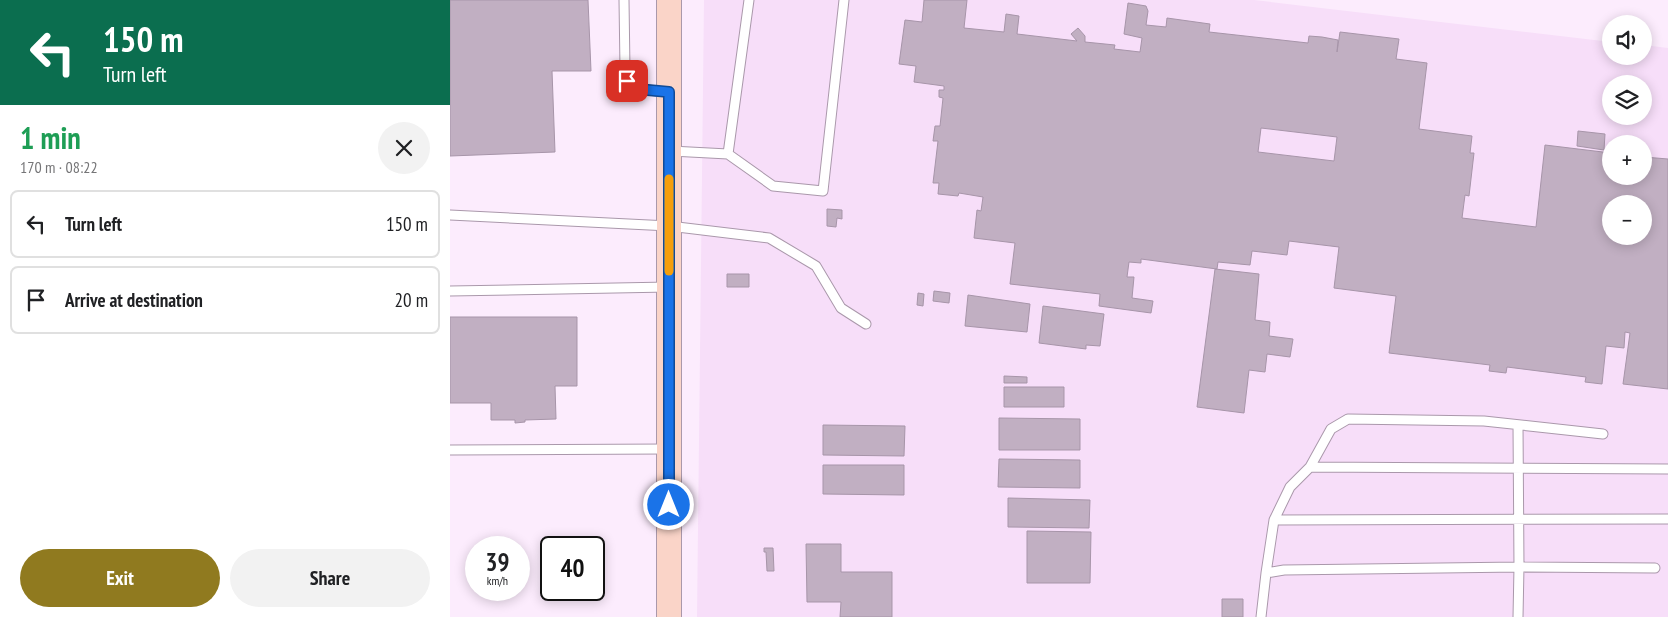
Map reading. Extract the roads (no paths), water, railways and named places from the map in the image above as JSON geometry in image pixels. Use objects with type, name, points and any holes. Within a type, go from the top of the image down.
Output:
[{"type":"street","points":[[669,0],[669,617]]},
{"type":"lane","points":[[624,0],[625,69],[627,81],[637,89],[669,92]]},
{"type":"lane","points":[[728,154],[749,0]]},
{"type":"lane","points":[[669,151],[728,154],[773,186],[823,191],[844,0]]},
{"type":"lane","points":[[450,215],[669,226],[769,238],[816,266],[841,308],[866,324]]},
{"type":"lane","points":[[450,291],[669,287]]},
{"type":"lane","points":[[1261,617],[1274,520],[1290,486],[1310,467],[1331,430],[1348,419],[1484,421],[1603,434]]},
{"type":"lane","points":[[1518,425],[1518,617]]},
{"type":"lane","points":[[450,450],[669,449]]},
{"type":"lane","points":[[1310,467],[1668,469]]},
{"type":"lane","points":[[1274,520],[1668,520]]},
{"type":"lane","points":[[1266,573],[1284,570],[1519,567],[1655,568]]}]
